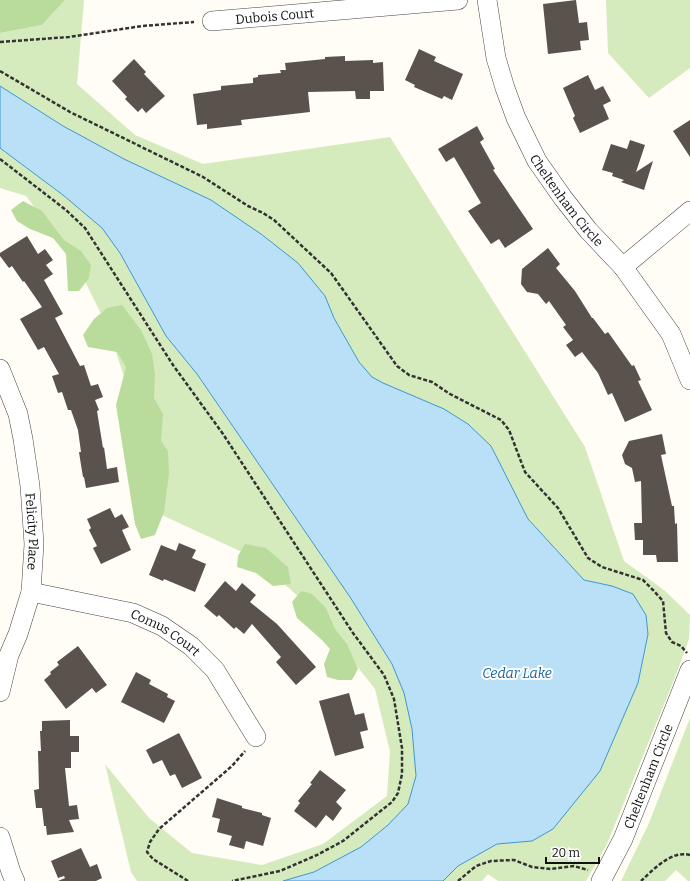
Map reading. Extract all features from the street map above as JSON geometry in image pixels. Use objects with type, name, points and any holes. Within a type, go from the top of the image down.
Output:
[{"type":"street","name":"Dubois Court","points":[[212,21],[458,0]]},
{"type":"street","name":"Cheltenham Circle","points":[[487,0],[496,58],[505,88],[516,118],[538,161],[563,198],[588,230],[623,267],[671,334],[690,380]]},
{"type":"street","points":[[623,267],[690,211]]},
{"type":"street","name":"Felicity Place","points":[[0,369],[18,414],[30,486],[34,544],[31,592],[18,634],[9,655],[0,692]]},
{"type":"street","name":"Comus Court","points":[[31,592],[133,612],[162,626],[191,646],[215,670],[256,737]]},
{"type":"street","name":"Cheltenham Circle","points":[[602,880],[623,839],[690,670]]},
{"type":"street","points":[[0,836],[15,881]]},
{"type":"path","points":[[0,42],[69,36],[142,26],[212,21]]},
{"type":"path","points":[[0,71],[70,112],[203,177],[248,206],[274,220],[331,273],[397,366],[409,375],[432,382],[450,394],[501,420],[509,430],[525,472],[558,508],[588,558],[602,567],[643,580],[663,601],[666,633],[672,642],[681,646],[690,656]]},
{"type":"path","points":[[0,159],[66,210],[85,228],[169,359],[223,434],[353,633],[384,675],[394,699],[402,748],[402,774],[398,793],[392,802],[343,841],[317,855],[280,872],[232,881]]},
{"type":"path","points":[[188,881],[153,859],[147,852],[150,842],[159,829],[232,766],[256,737]]},
{"type":"path","points":[[641,881],[658,865],[673,856],[690,855]]},
{"type":"path","points":[[458,881],[476,866],[491,861],[514,860],[532,867],[551,868],[574,866],[587,870],[602,880]]},
{"type":"green space","points":[[0,0],[65,0],[42,25],[0,33]]},
{"type":"green space","points":[[65,0],[84,0],[77,84],[135,135],[203,164],[390,137],[585,447],[624,561],[664,590],[690,615],[689,639],[674,680],[607,844],[586,881],[498,881],[488,874],[482,881],[443,881],[458,866],[497,844],[532,841],[638,683],[648,634],[646,615],[612,586],[584,580],[528,519],[491,446],[372,377],[359,362],[334,318],[325,296],[298,263],[261,234],[211,200],[124,159],[63,126],[0,86],[0,33],[42,25]]},
{"type":"green space","points":[[606,0],[690,0],[690,68],[649,98],[608,53]]},
{"type":"green space","points":[[0,148],[63,195],[102,228],[120,253],[166,336],[197,374],[350,597],[392,664],[404,693],[412,729],[416,776],[408,804],[388,825],[361,847],[314,872],[283,881],[137,881],[131,872],[105,764],[149,818],[192,853],[262,865],[323,844],[387,796],[390,752],[375,689],[310,607],[255,558],[153,511],[136,413],[108,328],[74,259],[26,196],[0,188]]},
{"type":"green space","points":[[23,201],[42,211],[64,240],[81,251],[91,265],[89,278],[79,291],[68,291],[66,254],[53,238],[30,229],[17,221],[11,210]]},
{"type":"green space","points":[[122,305],[141,330],[152,354],[155,375],[154,398],[163,414],[161,441],[168,451],[169,473],[164,512],[155,535],[141,539],[135,524],[116,405],[126,367],[117,352],[88,347],[83,335],[94,319],[107,308]]},
{"type":"green space","points":[[245,544],[266,548],[288,567],[291,584],[273,586],[256,573],[237,567],[238,556]]},
{"type":"green space","points":[[301,591],[312,594],[326,608],[335,629],[347,644],[358,669],[352,680],[338,680],[327,677],[324,664],[330,649],[297,618],[292,602]]},
{"type":"green space","points":[[690,718],[690,881],[688,881],[676,870],[665,881],[621,881],[649,823]]},
{"type":"water","name":"Cedar Lake","points":[[0,86],[63,126],[124,159],[211,200],[261,234],[298,263],[325,296],[334,318],[359,362],[372,377],[444,409],[468,424],[491,446],[528,519],[584,580],[612,586],[633,594],[646,615],[648,634],[638,683],[600,771],[553,829],[532,841],[497,844],[458,866],[443,881],[283,881],[314,872],[361,847],[388,825],[408,804],[416,776],[412,729],[404,693],[392,664],[350,597],[197,374],[166,336],[120,253],[102,228],[63,195],[0,148]]},
{"type":"building","points":[[576,0],[579,23],[587,22],[589,40],[580,41],[581,50],[548,54],[543,4]]},
{"type":"building","points":[[419,49],[436,57],[434,61],[463,74],[452,100],[444,96],[442,99],[414,87],[415,85],[405,80]]},
{"type":"building","points":[[345,56],[345,61],[373,60],[373,63],[383,62],[384,91],[370,91],[370,99],[356,99],[355,91],[308,92],[310,112],[241,120],[242,125],[207,129],[207,124],[197,125],[193,94],[221,90],[221,86],[253,83],[253,78],[258,77],[258,75],[281,73],[280,70],[286,70],[285,63],[325,59],[325,57]]},
{"type":"building","points":[[134,59],[146,72],[144,74],[165,96],[146,113],[142,108],[138,112],[125,99],[127,97],[112,81]]},
{"type":"building","points":[[588,75],[595,90],[603,86],[611,101],[603,105],[609,119],[580,133],[573,118],[575,116],[563,88]]},
{"type":"building","points":[[690,120],[690,157],[673,131]]},
{"type":"building","points":[[477,126],[484,139],[480,142],[495,169],[493,170],[533,229],[505,248],[499,239],[491,244],[468,211],[481,203],[454,157],[446,162],[438,149]]},
{"type":"building","points":[[630,140],[645,145],[636,172],[653,161],[644,190],[621,182],[624,180],[612,176],[613,173],[602,170],[611,144],[627,149]]},
{"type":"building","points":[[27,236],[38,254],[45,249],[53,260],[46,265],[53,274],[44,280],[63,314],[55,318],[80,366],[84,365],[91,386],[98,384],[103,397],[95,400],[99,410],[97,411],[107,469],[117,467],[119,482],[86,488],[79,452],[81,452],[78,430],[71,410],[68,410],[62,392],[58,393],[52,376],[59,374],[44,347],[38,350],[20,319],[42,307],[12,266],[9,268],[0,256],[0,253]]},
{"type":"building","points":[[548,248],[560,264],[556,268],[575,291],[592,318],[605,334],[608,332],[632,366],[634,365],[641,380],[638,381],[652,410],[625,422],[612,393],[608,395],[598,373],[582,352],[575,357],[566,345],[573,340],[563,327],[566,325],[549,301],[546,304],[538,294],[527,292],[521,284],[522,269]]},
{"type":"building","points":[[662,434],[666,454],[661,455],[672,506],[674,506],[675,524],[677,523],[678,562],[657,562],[656,555],[643,555],[643,540],[635,540],[634,523],[642,523],[641,481],[635,482],[632,468],[625,464],[622,455],[629,441]]},
{"type":"building","points":[[110,508],[115,518],[122,514],[129,527],[122,530],[131,550],[101,564],[93,548],[97,546],[89,530],[91,528],[87,519]]},
{"type":"building","points":[[179,543],[196,550],[192,558],[206,564],[195,592],[164,579],[163,581],[149,575],[161,545],[176,551]]},
{"type":"building","points":[[225,581],[236,591],[242,583],[256,595],[250,602],[277,624],[316,667],[296,685],[276,662],[281,657],[252,624],[244,634],[236,627],[234,629],[219,615],[217,617],[204,606]]},
{"type":"building","points":[[78,646],[107,685],[96,693],[92,688],[66,709],[44,680],[51,674],[50,672],[59,665],[57,662]]},
{"type":"building","points":[[136,672],[151,680],[149,684],[168,694],[167,697],[175,701],[164,723],[121,702]]},
{"type":"building","points":[[349,693],[355,715],[364,713],[368,730],[360,732],[364,748],[335,756],[319,701]]},
{"type":"building","points":[[70,720],[70,736],[79,736],[79,752],[71,752],[71,768],[65,768],[69,806],[77,805],[79,819],[69,820],[74,832],[47,835],[46,826],[44,826],[42,808],[36,808],[34,790],[39,789],[38,751],[41,751],[40,731],[42,731],[42,721]]},
{"type":"building","points":[[179,733],[202,778],[182,788],[175,774],[170,776],[162,760],[153,764],[146,750]]},
{"type":"building","points":[[320,770],[346,790],[336,802],[342,808],[333,821],[326,815],[316,828],[294,811],[300,803],[298,801],[312,784],[310,783]]},
{"type":"building","points":[[217,798],[242,806],[242,808],[262,813],[262,815],[271,818],[263,846],[246,841],[244,849],[229,845],[232,836],[217,832],[220,819],[212,817]]},
{"type":"building","points":[[81,848],[90,867],[97,864],[102,878],[96,881],[58,881],[65,878],[64,876],[58,878],[51,861]]}]
